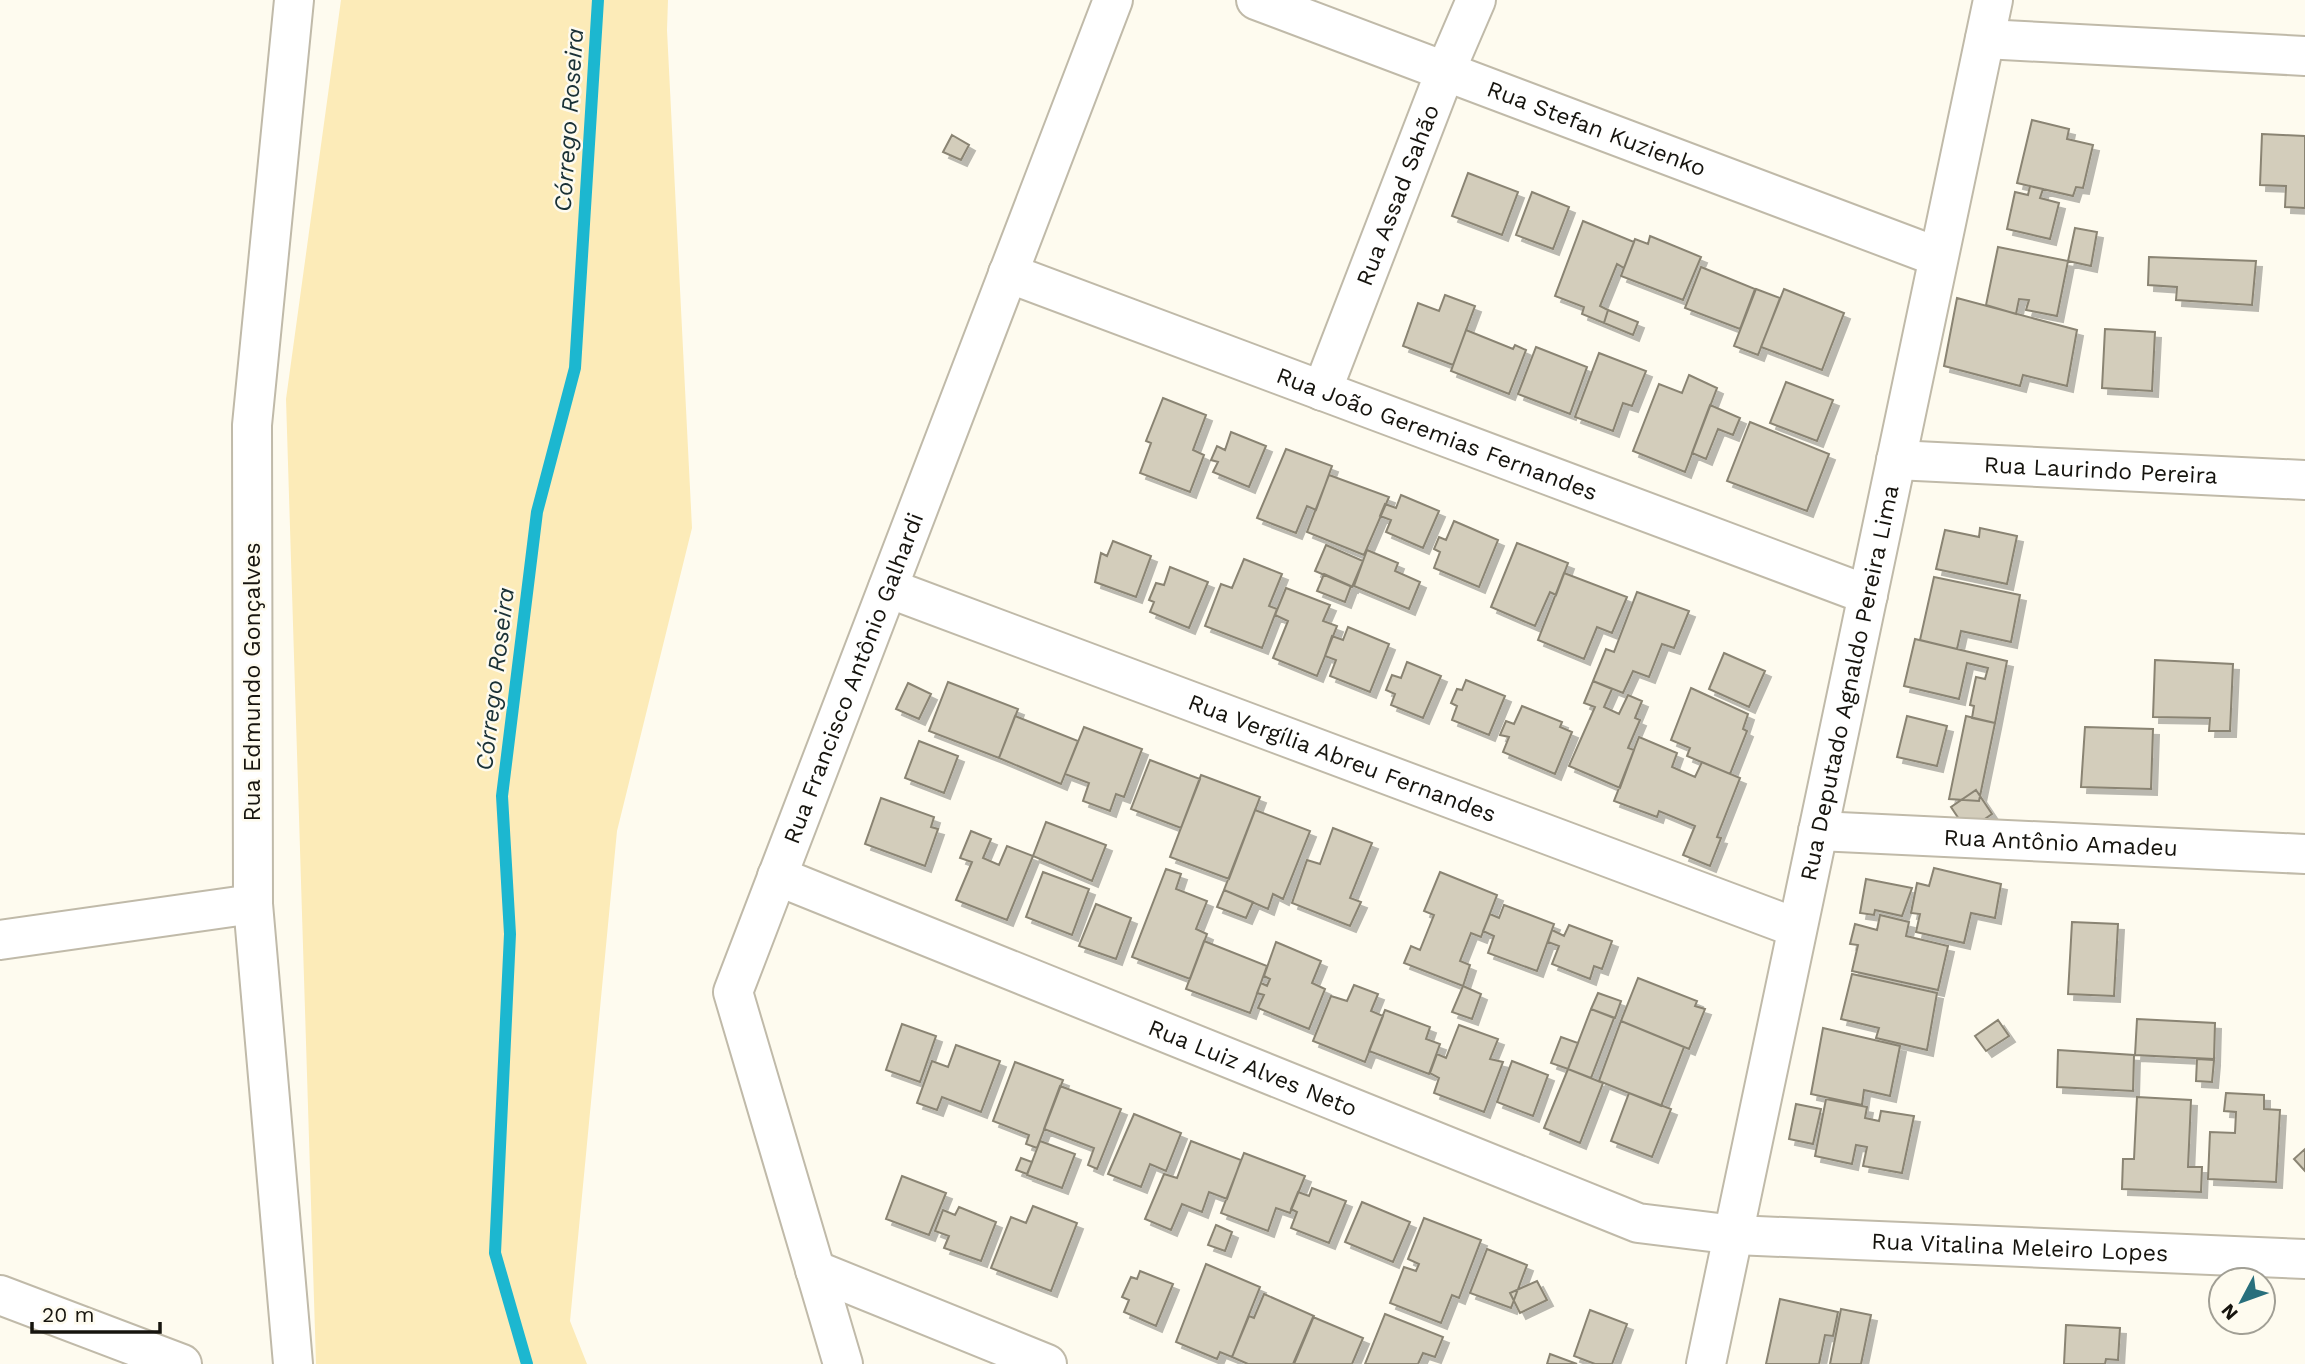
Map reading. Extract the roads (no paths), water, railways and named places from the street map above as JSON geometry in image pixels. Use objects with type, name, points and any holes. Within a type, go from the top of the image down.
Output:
[{"type":"street","name":"Rua Edmundo Gonçalves","points":[[293,1364],[253,904],[252,425],[294,0]]},
{"type":"street","name":"Rua Francisco Antônio Galhardi","points":[[843,1364],[733,992],[1113,0]]},
{"type":"street","name":"Rua Stefan Kuzienko","points":[[1256,0],[1938,257]]},
{"type":"street","name":"Rua Assad Sahão","points":[[1322,391],[1445,72],[1476,0]]},
{"type":"street","name":"Rua Deputado Agnaldo Pereira Lima","points":[[1706,1364],[1993,0]]},
{"type":"street","points":[[1985,38],[2305,55]]},
{"type":"street","name":"Rua João Geremias Fernandes","points":[[1008,273],[1868,595]]},
{"type":"street","name":"Rua Laurindo Pereira","points":[[1896,460],[2305,480]]},
{"type":"street","name":"Rua Vergília Abreu Fernandes","points":[[888,588],[1797,928]]},
{"type":"street","name":"Rua Antônio Amadeu","points":[[1818,831],[2305,854]]},
{"type":"street","name":"Rua Luiz Alves Neto","points":[[777,876],[1638,1223],[1735,1236]]},
{"type":"street","points":[[0,940],[253,904]]},
{"type":"street","name":"Rua Vitalina Meleiro Lopes","points":[[1735,1236],[2305,1259]]},
{"type":"street","points":[[815,1270],[1047,1364]]},
{"type":"street","points":[[0,1295],[182,1364]]},
{"type":"waterway","name":"Córrego Roseira","points":[[527,1364],[495,1253],[510,934],[502,796],[537,512],[575,368],[598,0]]}]
